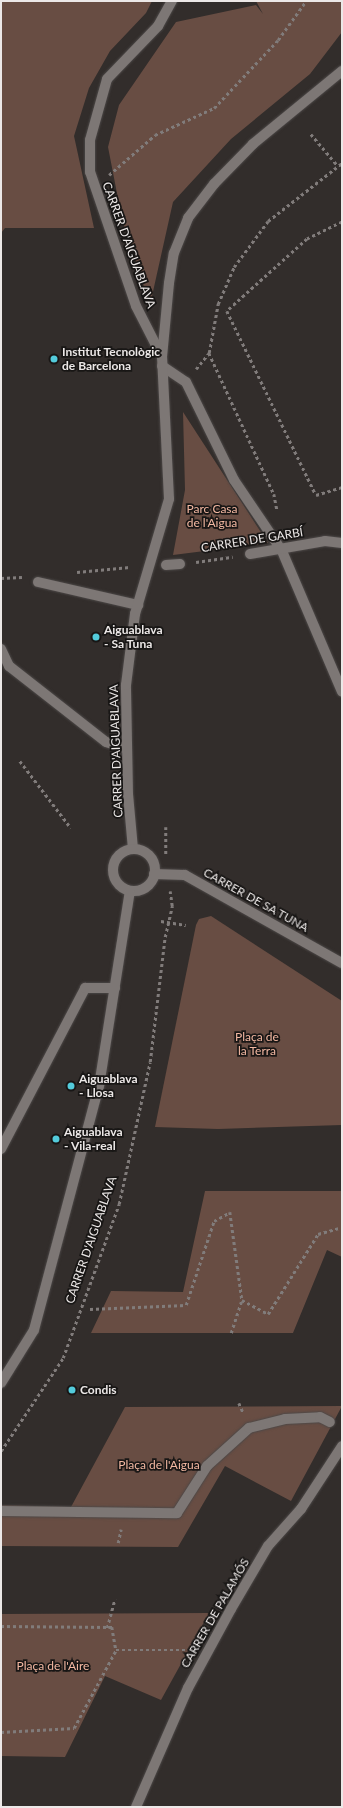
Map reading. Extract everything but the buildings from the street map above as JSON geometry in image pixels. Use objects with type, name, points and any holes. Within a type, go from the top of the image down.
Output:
[{"type":"street","name":"CARRER D'AIGUABLAVA","points":[[133,849],[127,749],[126,685],[138,605],[169,499],[162,361],[136,306],[90,172],[90,140],[108,79],[158,26],[172,1]]},
{"type":"street","points":[[342,71],[253,144],[214,184],[188,218],[174,252],[168,283],[162,361],[186,382],[234,480],[282,551],[342,692]]},
{"type":"street","name":"CARRER DE GARBÍ","points":[[250,554],[282,551],[325,541],[342,544]]},
{"type":"street","points":[[166,565],[180,564]]},
{"type":"street","points":[[38,582],[138,605]]},
{"type":"street","points":[[1,649],[9,666],[106,742],[127,749]]},
{"type":"street","points":[[133,849],[145,852],[150,856],[154,874],[143,889],[130,891],[119,884],[113,872],[113,866],[120,854],[133,849]]},
{"type":"street","name":"CARRER DE SA TUNA","points":[[154,874],[185,875],[342,963]]},
{"type":"street","points":[[1,1383],[34,1330],[99,1086],[130,891]]},
{"type":"street","points":[[1,1149],[85,988],[115,988]]},
{"type":"street","points":[[1,1511],[177,1513],[208,1466],[249,1428],[292,1418],[320,1417],[330,1422]]},
{"type":"street","name":"CARRER DE PALAMÓS","points":[[136,1807],[188,1688],[231,1609],[268,1546],[302,1509],[342,1446]]},
{"type":"path","points":[[95,186],[155,135],[214,108],[278,40],[306,1]]},
{"type":"path","points":[[312,134],[338,166]]},
{"type":"path","points":[[186,382],[209,353],[218,304],[234,267],[268,221],[342,163]]},
{"type":"path","points":[[342,222],[307,239],[227,311],[316,495],[342,487]]},
{"type":"path","points":[[209,353],[274,494],[277,512],[269,531]]},
{"type":"path","name":"CARRER DE GARBÍ","points":[[180,564],[250,554]]},
{"type":"path","points":[[20,761],[71,828]]},
{"type":"path","points":[[164,836],[166,826]]},
{"type":"path","name":"CARRER D'AIGUABLAVA","points":[[1,1451],[63,1358],[120,1204],[150,1062],[168,923],[172,906]]},
{"type":"path","points":[[161,921],[186,925]]},
{"type":"path","points":[[90,1309],[186,1305],[214,1221],[230,1212],[242,1300],[231,1333]]},
{"type":"path","points":[[242,1300],[268,1314],[318,1234],[342,1227]]},
{"type":"path","points":[[107,1628],[115,1599]]},
{"type":"path","points":[[1,1626],[112,1627],[116,1650],[74,1728],[1,1732]]},
{"type":"path","points":[[116,1650],[193,1650]]},
{"type":"green space","points":[[1,1],[152,1],[146,13],[110,51],[89,88],[74,136],[94,228],[5,228],[1,233]]},
{"type":"green space","points":[[256,1],[342,1],[342,32],[310,74],[231,139],[173,202],[150,305],[122,219],[108,147],[119,105],[176,22],[256,5],[263,14]]},
{"type":"green space","name":"Parc Casa de l'Aigua","points":[[183,412],[268,543],[173,555],[185,490]]},
{"type":"green space","name":"Plaça de la Terra","points":[[211,916],[342,1001],[342,1125],[218,1129],[155,1127],[196,925],[199,919]]},
{"type":"green space","points":[[205,1191],[342,1191],[342,1257],[327,1250],[293,1333],[91,1333],[111,1291],[183,1292]]},
{"type":"green space","name":"Plaça de l'Aigua","points":[[342,1406],[291,1501],[225,1466],[178,1547],[1,1546],[1,1505],[71,1507],[125,1407]]},
{"type":"green space","name":"Plaça de l'Aire","points":[[209,1613],[161,1700],[105,1676],[65,1757],[1,1756],[1,1614]]},
{"type":"place","name":"Institut Tecnològic de Barcelona","points":[[54,359]]},
{"type":"place","name":"Aiguablava - Sa Tuna","points":[[96,637]]},
{"type":"place","name":"Aiguablava - Llosa","points":[[71,1086]]},
{"type":"place","name":"Aiguablava - Vila-real","points":[[56,1139]]},
{"type":"place","name":"Condis","points":[[72,1390]]}]
